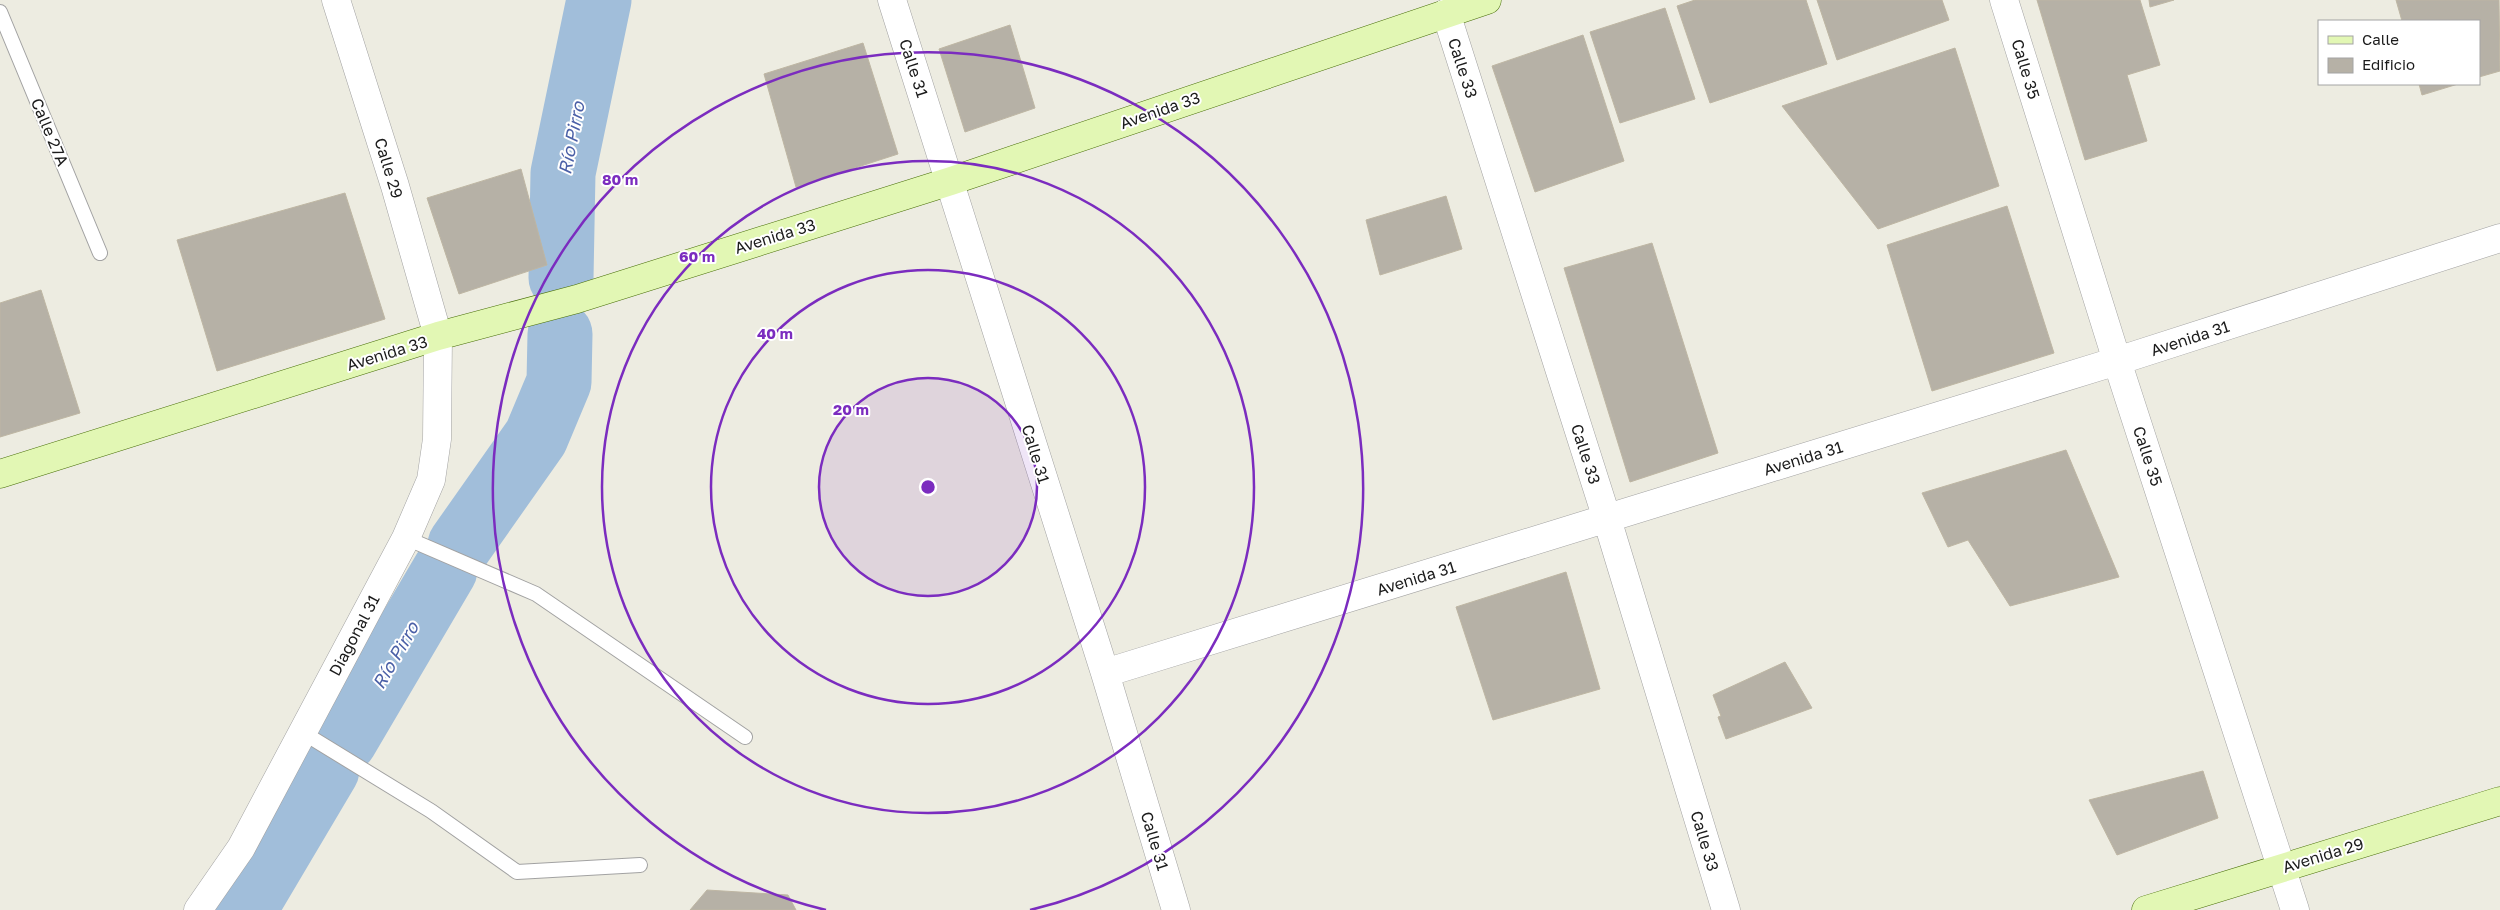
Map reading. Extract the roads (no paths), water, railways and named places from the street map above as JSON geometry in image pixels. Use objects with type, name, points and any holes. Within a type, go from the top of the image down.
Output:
[{"type":"main road","name":"Avenida 33","points":[[0,474],[438,336],[577,299],[951,181],[1444,7],[1487,0]]},
{"type":"main road","name":"Avenida 29","points":[[2146,910],[2500,801]]},
{"type":"street","name":"Calle 29","points":[[336,0],[395,186],[438,336]]},
{"type":"street","name":"Calle 31","points":[[892,0],[951,181],[1176,910]]},
{"type":"street","name":"Calle 35","points":[[2004,0],[2117,362],[2295,910]]},
{"type":"street","name":"Calle 33","points":[[1444,7],[1607,519],[1726,910]]},
{"type":"street","name":"Avenida 31","points":[[1104,673],[2117,362],[2500,238]]},
{"type":"street","name":"Diagonal 31","points":[[198,910],[242,848],[406,538],[432,472],[437,439],[438,336]]},
{"type":"lane","name":"Calle 27A","points":[[0,12],[100,253]]},
{"type":"lane","points":[[406,538],[536,594],[745,737]]},
{"type":"lane","points":[[302,732],[431,811],[517,872],[640,865]]},
{"type":"waterway","name":"Río Pirro","points":[[561,278],[563,173],[599,0]]},
{"type":"waterway","name":"Río Pirro","points":[[460,545],[536,437],[559,382],[560,334]]},
{"type":"waterway","name":"Río Pirro","points":[[345,740],[445,570]]},
{"type":"waterway","name":"Río Pirro","points":[[244,910],[327,770]]}]
